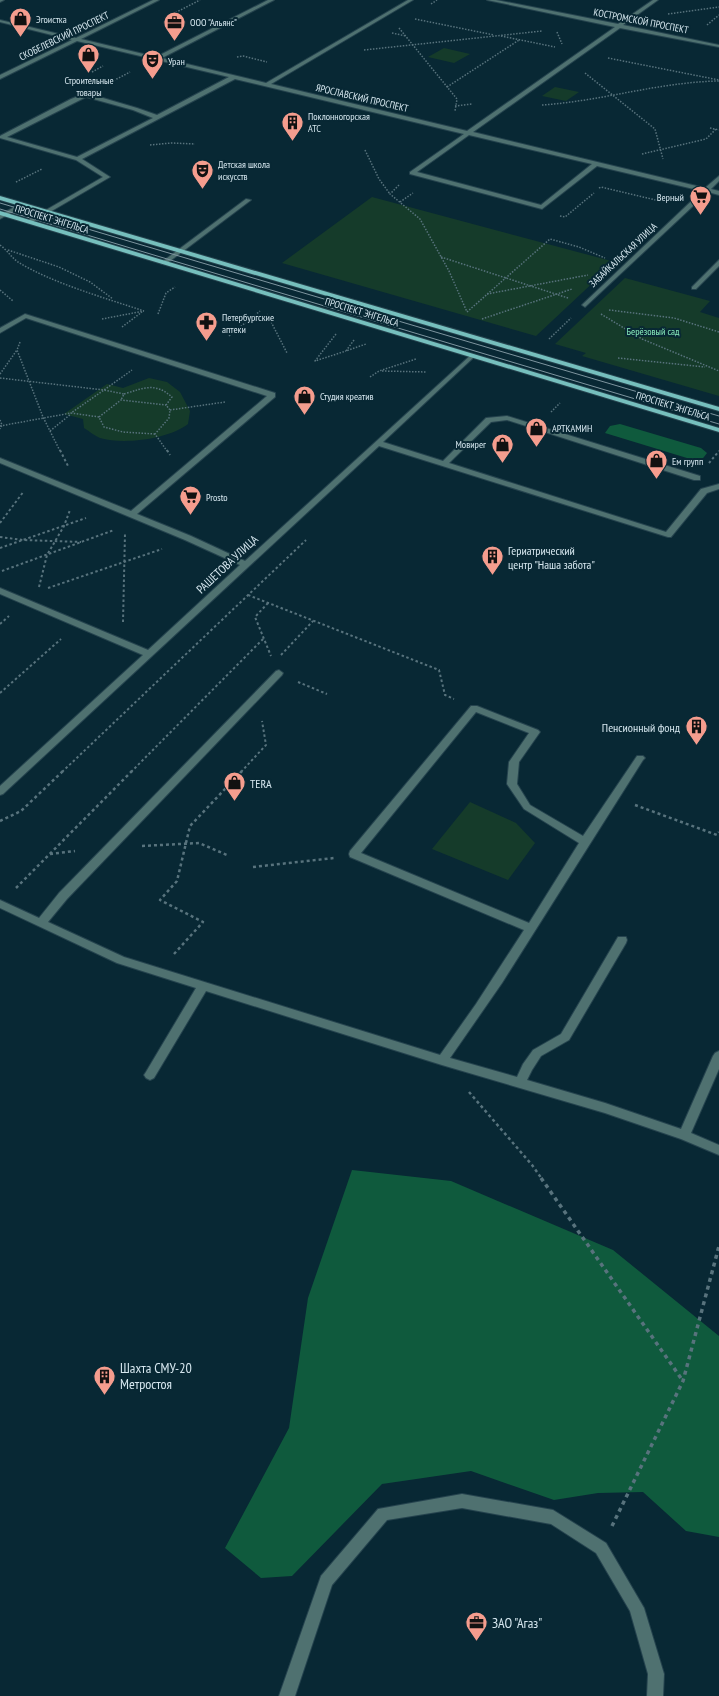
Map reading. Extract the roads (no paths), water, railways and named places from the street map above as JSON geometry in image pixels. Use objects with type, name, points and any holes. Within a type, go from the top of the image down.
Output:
[{"type":"main road","name":"ПРОСПЕКТ ЭНГЕЛЬСА","points":[[0,198],[719,409]]},
{"type":"main road","name":"ПРОСПЕКТ ЭНГЕЛЬСА","points":[[1,215],[29,222],[719,430]]},
{"type":"main road","points":[[472,356],[487,341]]},
{"type":"street","name":"СКОБЕЛЕВСКИЙ ПРОСПЕКТ","points":[[0,77],[157,0]]},
{"type":"street","points":[[156,59],[272,0]]},
{"type":"street","points":[[266,85],[411,0]]},
{"type":"street","name":"КОСТРОМСКОЙ ПРОСПЕКТ","points":[[488,0],[719,46]]},
{"type":"street","points":[[596,164],[542,207],[412,173],[656,0]]},
{"type":"street","name":"ЯРОСЛАВСКИЙ ПРОСПЕКТ","points":[[3,22],[719,194]]},
{"type":"street","points":[[0,25],[3,22]]},
{"type":"street","points":[[78,159],[234,77]]},
{"type":"street","points":[[29,222],[107,177],[78,159],[2,137],[73,100],[86,95],[135,109],[156,117]]},
{"type":"street","name":"ЗАБАЙКАЛЬСКАЯ УЛИЦА","points":[[585,305],[626,268],[719,178]]},
{"type":"street","points":[[164,263],[248,200]]},
{"type":"street","points":[[1,215],[22,204]]},
{"type":"street","points":[[694,288],[719,262]]},
{"type":"street","points":[[0,331],[25,316],[272,395],[131,515]]},
{"type":"street","name":"РАШЕТОВА УЛИЦА","points":[[0,792],[472,356]]},
{"type":"street","points":[[445,464],[489,420],[507,418],[697,478]]},
{"type":"street","points":[[378,443],[668,535],[704,491],[719,486]]},
{"type":"street","points":[[0,460],[188,538],[246,565]]},
{"type":"street","points":[[0,591],[149,654]]},
{"type":"street","points":[[41,923],[63,896],[279,674]]},
{"type":"street","points":[[530,928],[354,854],[474,708],[535,732],[514,762],[512,784],[527,807],[585,842]]},
{"type":"street","points":[[442,1060],[470,1021],[640,758]]},
{"type":"street","points":[[0,904],[121,960],[442,1060],[605,1108],[684,1135],[719,1150]]},
{"type":"street","points":[[520,1083],[527,1067],[537,1053],[565,1037],[622,940]]},
{"type":"street","points":[[150,1075],[203,986]]},
{"type":"street","points":[[684,1135],[719,1056]]},
{"type":"street","points":[[287,1696],[326,1581],[383,1514],[462,1500],[553,1517],[601,1548],[637,1608],[656,1674],[655,1696]]},
{"type":"tram line","points":[[0,203],[719,416]]},
{"type":"tram line","points":[[0,209],[719,424]]},
{"type":"place","name":"Эгоистка","points":[[21,38]]},
{"type":"place","name":"ООО \"Альянс\"","points":[[174,42]]},
{"type":"place","name":"Строительные товары","points":[[89,74]]},
{"type":"place","name":"Уран","points":[[152,80]]},
{"type":"place","name":"Поклонногорская АТС","points":[[292,142]]},
{"type":"place","name":"Детская школа искусств","points":[[202,190]]},
{"type":"place","name":"Верный","points":[[700,216]]},
{"type":"place","name":"Петербургские аптеки","points":[[206,342]]},
{"type":"place","name":"Студия креатив","points":[[304,416]]},
{"type":"place","name":"АРТКАМИН","points":[[537,448]]},
{"type":"place","name":"Мовирег","points":[[502,464]]},
{"type":"place","name":"Ем групп","points":[[656,480]]},
{"type":"place","name":"Prosto","points":[[190,516]]},
{"type":"place","name":"Гериатрический центр \"Наша забота\"","points":[[492,576]]},
{"type":"place","name":"Пенсионный фонд","points":[[696,746]]},
{"type":"place","name":"TERA","points":[[235,802]]},
{"type":"place","name":"Шахта СМУ-20 Метростоя","points":[[104,1396]]},
{"type":"place","name":"ЗАО \"Агаз\"","points":[[476,1642]]},
{"type":"park label","name":"Берёзовый сад","points":[[653,331]]}]
